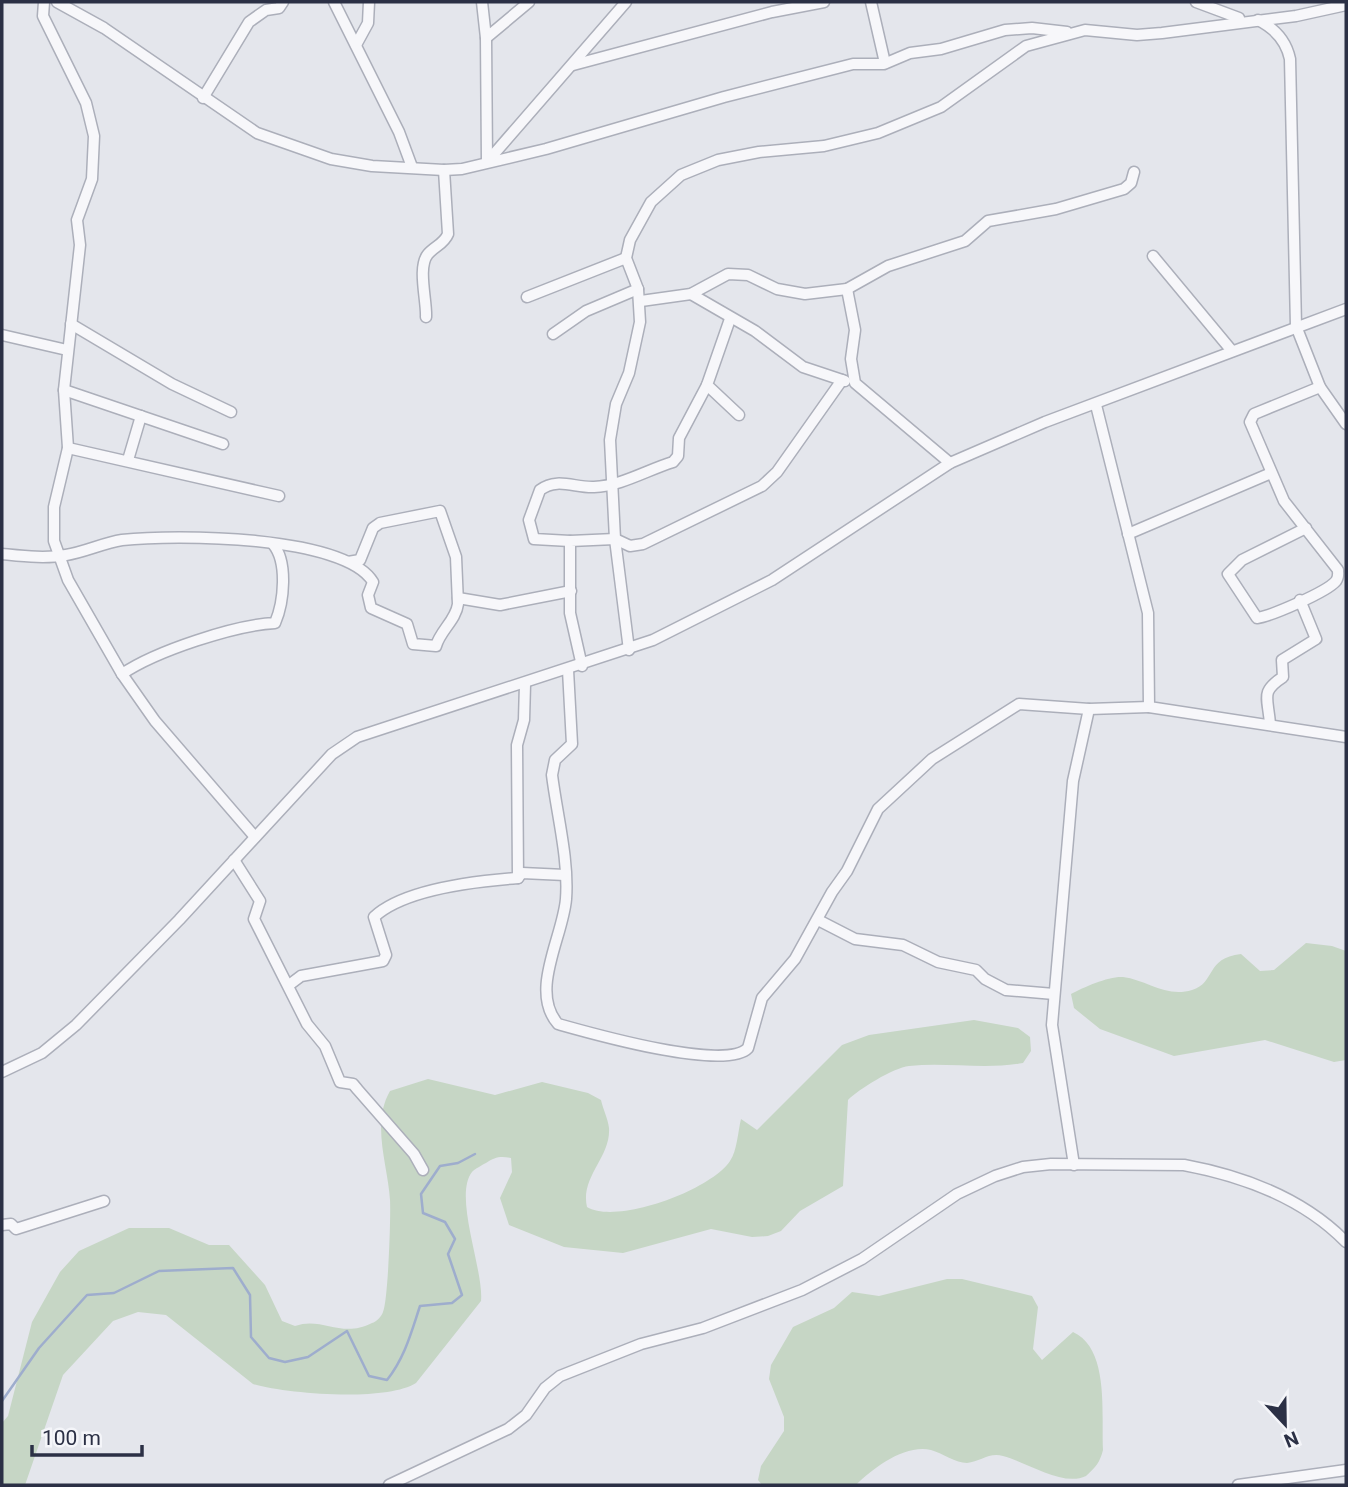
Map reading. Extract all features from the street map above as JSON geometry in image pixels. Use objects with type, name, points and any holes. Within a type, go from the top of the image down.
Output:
[{"type":"street","points":[[44,2],[43,16],[86,103],[94,136],[92,179],[76,220],[80,245],[64,390],[68,448],[53,517],[58,556],[68,580],[122,674],[155,721],[255,837]]},
{"type":"street","points":[[57,2],[104,28],[202,98],[257,133],[291,147],[372,166],[444,170],[546,149],[724,97],[853,64],[885,63],[910,53],[941,49],[1005,30],[1085,30],[1137,35],[1291,16],[1346,5]]},
{"type":"street","points":[[202,98],[249,22],[266,10],[279,8],[284,2]]},
{"type":"street","points":[[334,2],[400,132],[412,167]]},
{"type":"street","points":[[356,45],[368,23],[369,2]]},
{"type":"street","points":[[482,2],[486,38],[487,162]]},
{"type":"street","points":[[486,38],[529,2]]},
{"type":"street","points":[[487,162],[626,2]]},
{"type":"street","points":[[573,65],[772,12],[824,2]]},
{"type":"street","points":[[871,2],[885,63]]},
{"type":"street","points":[[1196,2],[1233,17],[1259,20],[1274,29],[1288,49],[1296,326],[1320,387],[1346,424]]},
{"type":"street","points":[[1284,2],[1291,16]]},
{"type":"street","points":[[1274,29],[1291,16]]},
{"type":"street","points":[[629,650],[615,539],[615,484],[610,440],[612,420],[629,373],[640,322],[640,295],[626,258],[630,240],[651,202],[686,171],[759,152],[824,146],[878,133],[941,107],[1026,46],[1085,30]]},
{"type":"street","points":[[426,317],[424,266],[427,256],[445,241],[448,234],[444,170]]},
{"type":"street","points":[[553,334],[586,311],[640,295],[691,294],[729,274],[748,275],[776,289],[805,294],[848,289],[888,266],[965,241],[988,221],[1056,209],[1124,190],[1131,183],[1134,172]]},
{"type":"street","points":[[1153,256],[1232,351]]},
{"type":"street","points":[[527,297],[609,268],[626,258]]},
{"type":"street","points":[[848,289],[855,330],[851,359],[855,383]]},
{"type":"street","points":[[691,294],[730,319],[755,331],[803,367],[855,383],[950,463]]},
{"type":"street","points":[[2,1072],[43,1053],[76,1025],[332,754],[357,737],[629,650],[772,580],[950,463],[1012,435],[1346,309]]},
{"type":"street","points":[[730,319],[707,385],[679,438],[678,456],[673,462],[615,484],[593,488],[558,483],[540,490],[529,520],[534,540],[615,539],[630,545],[643,544],[762,486],[777,472],[842,380]]},
{"type":"street","points":[[71,324],[172,384],[231,412]]},
{"type":"street","points":[[2,335],[67,350]]},
{"type":"street","points":[[707,385],[739,415]]},
{"type":"street","points":[[1307,528],[1242,560],[1227,576],[1257,618],[1324,589],[1339,575],[1307,528],[1284,501],[1250,422],[1251,417],[1320,387]]},
{"type":"street","points":[[64,390],[223,444]]},
{"type":"street","points":[[1097,405],[1150,623],[1149,707]]},
{"type":"street","points":[[128,460],[141,416]]},
{"type":"street","points":[[68,448],[278,496]]},
{"type":"street","points":[[1128,534],[1271,473]]},
{"type":"street","points":[[2,554],[58,556],[122,540],[234,538],[327,553],[348,562],[372,579],[368,595],[372,608],[378,610],[380,615],[391,616],[400,623],[407,624],[416,646],[436,646],[437,638],[457,611],[458,598],[456,557],[440,512],[380,523],[373,528],[360,560],[348,562]]},
{"type":"street","points":[[570,541],[570,613],[582,666]]},
{"type":"street","points":[[122,674],[157,654],[262,623],[275,623],[282,606],[282,555],[273,544]]},
{"type":"street","points":[[458,598],[500,604],[571,591]]},
{"type":"street","points":[[1270,724],[1268,689],[1271,683],[1283,677],[1282,660],[1317,639],[1300,600]]},
{"type":"street","points":[[568,670],[572,744],[555,760],[552,775],[565,875],[562,927],[546,971],[552,1017],[558,1024],[655,1048],[723,1056],[744,1052],[762,998],[782,979],[818,920],[878,809],[932,759],[1019,704],[1089,709],[1149,707],[1346,737]]},
{"type":"street","points":[[518,878],[517,745],[524,720],[525,684]]},
{"type":"street","points":[[1074,1165],[1052,1025],[1073,781],[1089,709]]},
{"type":"street","points":[[234,860],[258,897],[260,905],[254,919],[307,1024],[325,1046],[340,1082],[353,1084],[414,1154],[423,1170]]},
{"type":"street","points":[[289,985],[302,976],[321,971],[383,961],[386,955],[374,917],[392,905],[429,891],[484,880],[518,878],[522,873],[565,875]]},
{"type":"street","points":[[818,920],[855,939],[903,945],[939,962],[976,970],[985,979],[1006,990],[1054,994]]},
{"type":"street","points":[[389,1485],[508,1429],[526,1415],[545,1388],[560,1376],[640,1344],[703,1328],[802,1290],[900,1236],[957,1194],[995,1176],[1023,1167],[1184,1165],[1201,1168],[1281,1194],[1346,1242]]},
{"type":"street","points":[[2,1226],[11,1224],[16,1229],[104,1201]]},
{"type":"street","points":[[1238,1485],[1346,1470]]},
{"type":"green space","points":[[1306,943],[1332,946],[1346,951],[1346,1060],[1334,1062],[1265,1040],[1174,1056],[1100,1029],[1074,1008],[1071,994],[1104,980],[1123,977],[1165,990],[1183,992],[1200,987],[1216,965],[1230,956],[1241,954],[1260,971],[1274,970]]},
{"type":"green space","points":[[974,1020],[1018,1028],[1030,1037],[1031,1051],[1023,1063],[995,1066],[909,1066],[860,1090],[848,1100],[843,1186],[800,1211],[781,1231],[768,1236],[752,1237],[711,1229],[623,1253],[564,1247],[509,1225],[500,1198],[512,1172],[511,1158],[495,1158],[473,1171],[467,1183],[467,1215],[481,1301],[416,1383],[383,1393],[360,1394],[289,1391],[253,1384],[166,1315],[138,1312],[113,1321],[63,1375],[25,1485],[2,1485],[2,1423],[8,1416],[32,1322],[60,1272],[79,1251],[129,1228],[169,1228],[209,1245],[229,1245],[265,1285],[282,1321],[295,1326],[314,1324],[351,1329],[379,1319],[385,1305],[390,1200],[381,1131],[384,1104],[390,1091],[428,1079],[495,1095],[542,1082],[588,1093],[601,1100],[609,1128],[605,1148],[588,1186],[587,1207],[601,1211],[619,1211],[663,1202],[704,1183],[720,1172],[732,1157],[741,1119],[757,1130],[842,1045],[869,1035]]},
{"type":"green space","points":[[947,1279],[962,1279],[1032,1296],[1038,1307],[1033,1349],[1042,1360],[1073,1332],[1085,1340],[1098,1367],[1102,1401],[1103,1450],[1092,1470],[1077,1479],[1067,1478],[1003,1456],[993,1455],[967,1463],[921,1449],[890,1459],[856,1485],[762,1485],[758,1480],[761,1466],[784,1431],[784,1417],[769,1379],[771,1365],[793,1327],[834,1308],[852,1292],[879,1296]]},
{"type":"waterway","points":[[2,1401],[39,1348],[87,1295],[114,1293],[159,1271],[233,1268],[250,1295],[251,1337],[269,1358],[285,1362],[308,1357],[347,1331],[369,1376],[387,1380],[403,1354],[420,1306],[452,1303],[462,1295],[448,1254],[455,1239],[445,1222],[423,1213],[421,1194],[440,1166],[458,1163],[475,1154]]}]
